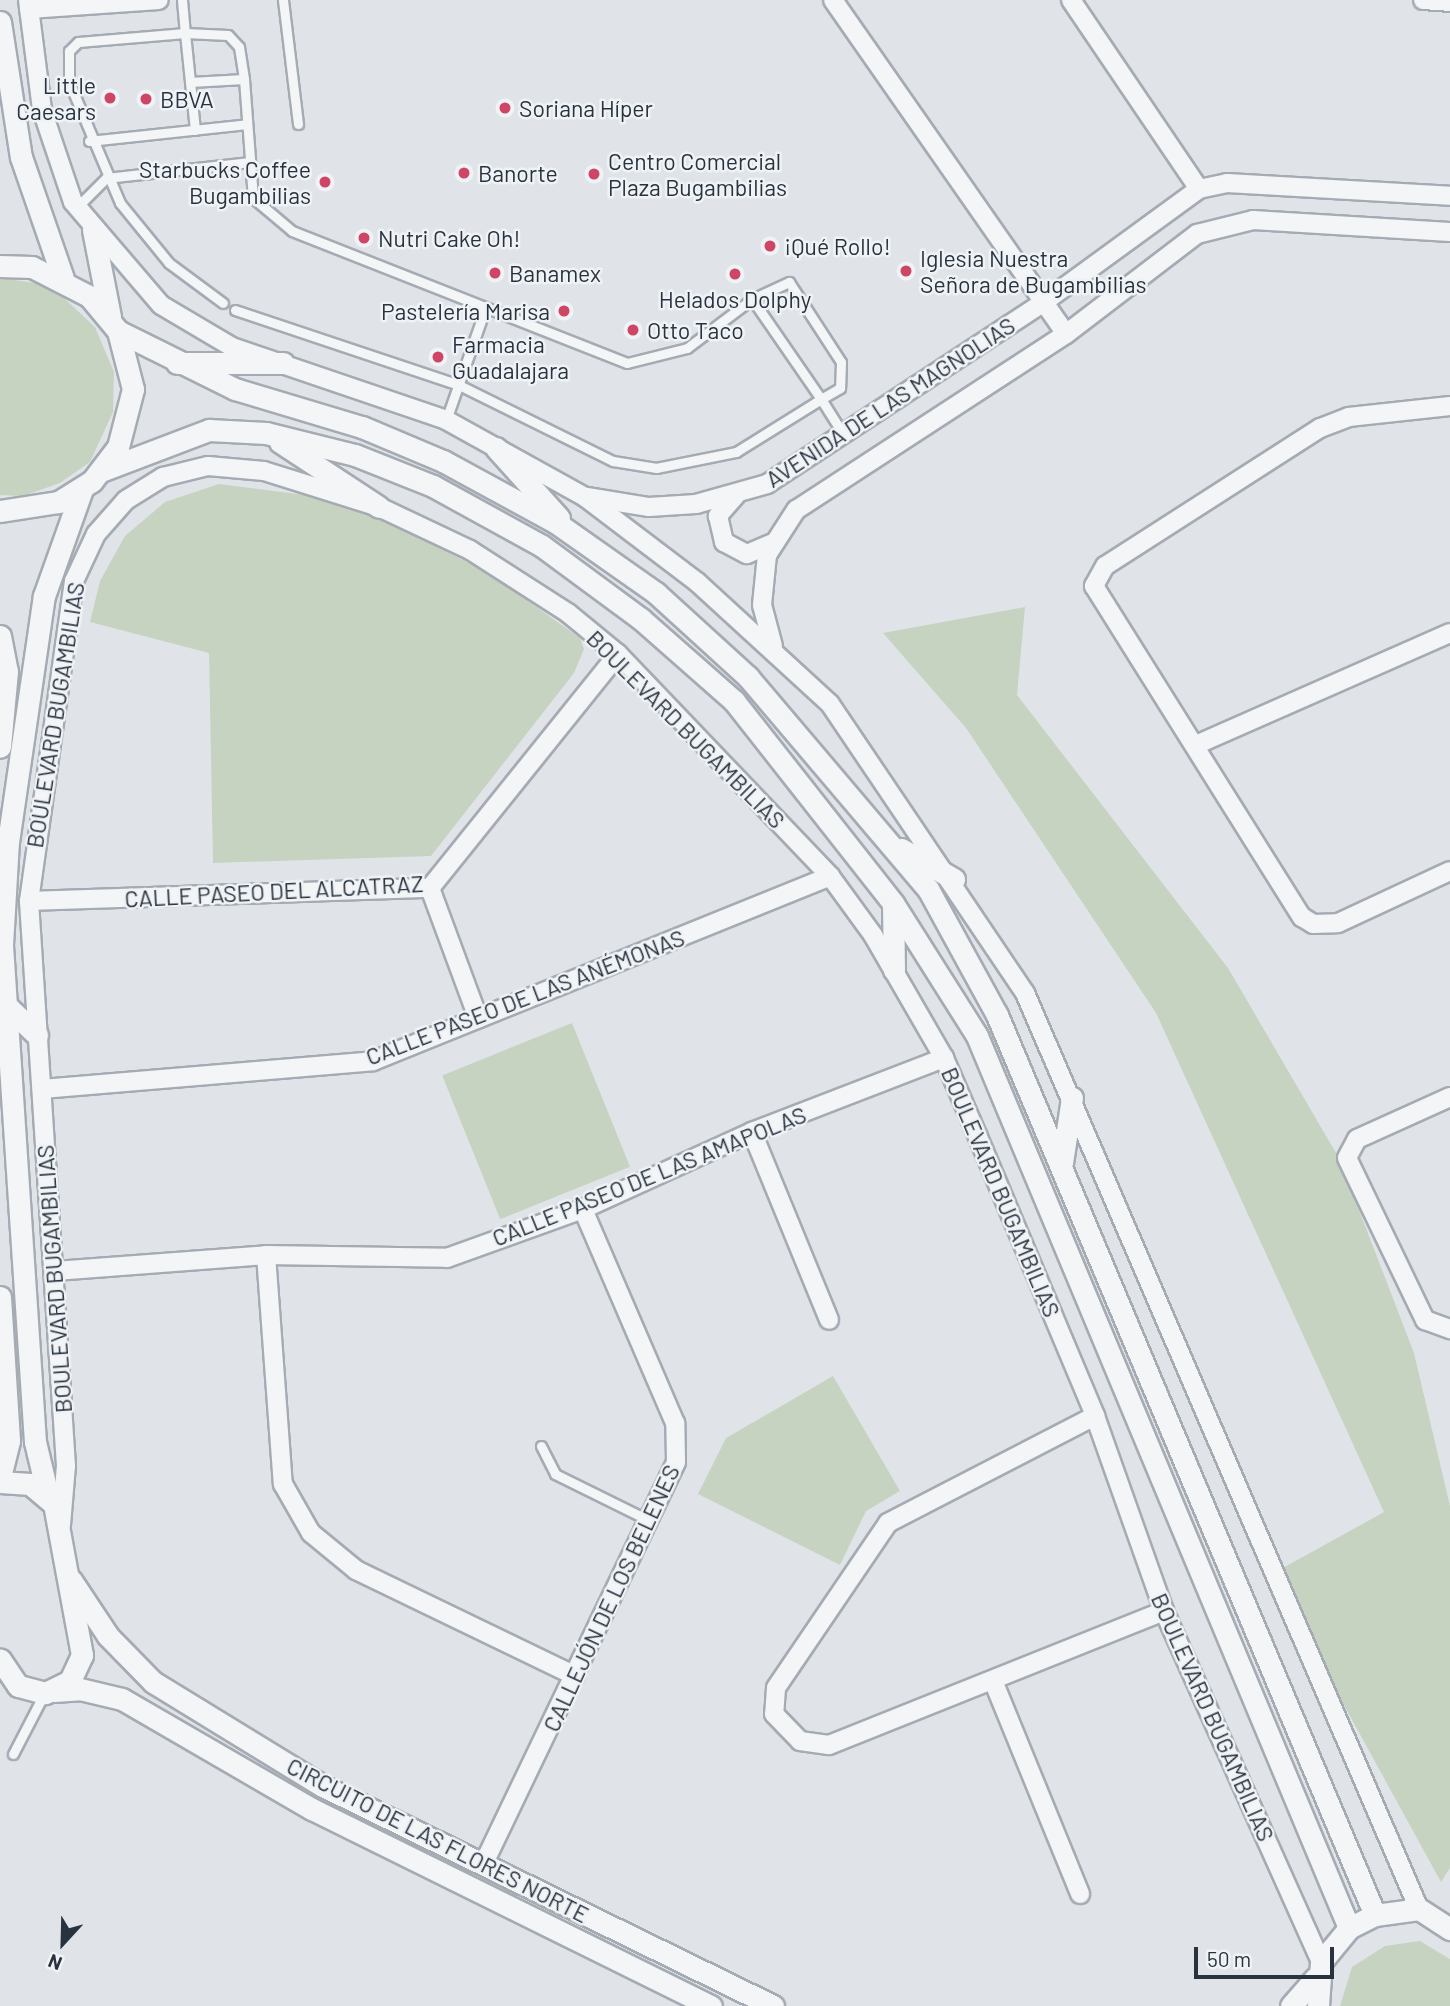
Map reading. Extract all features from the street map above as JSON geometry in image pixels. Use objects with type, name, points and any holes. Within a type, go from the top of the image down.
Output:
[{"type":"street","points":[[159,0],[28,5],[42,110],[77,207],[93,230],[161,305],[201,334],[446,420],[585,497],[773,646],[830,704],[954,879],[1025,993],[1419,1909],[1449,1926]]},
{"type":"street","points":[[833,0],[1066,334]]},
{"type":"street","points":[[1071,0],[1199,189]]},
{"type":"street","points":[[1423,0],[1450,2]]},
{"type":"street","points":[[0,22],[21,157],[64,278],[114,325],[176,363],[443,461],[577,538],[656,593],[748,677],[928,889],[997,1015],[1062,1163],[1375,1915]]},
{"type":"street","name":"AVENIDA DE LAS MAGNOLIAS","points":[[585,497],[649,507],[736,495],[767,484],[1044,302],[1199,189],[1227,183],[1450,196]]},
{"type":"street","name":"AVENIDA DE LAS MAGNOLIAS","points":[[773,646],[762,605],[771,544],[796,510],[1066,334],[1197,234],[1225,223],[1450,232]]},
{"type":"street","points":[[0,511],[32,510],[82,489],[101,471],[122,438],[132,389],[114,325],[93,230]]},
{"type":"street","points":[[0,266],[64,278]]},
{"type":"street","points":[[176,363],[283,363]]},
{"type":"street","points":[[1450,406],[1349,417],[1320,428],[1105,566],[1096,579],[1098,600],[1198,744],[1294,908],[1313,924],[1338,923],[1450,871]]},
{"type":"street","name":"BOULEVARD BUGAMBILIAS","points":[[101,471],[166,441],[209,430],[266,433],[355,454],[433,486],[542,546],[641,620],[733,701],[893,903],[977,1036],[1349,1928]]},
{"type":"street","points":[[266,433],[379,507]]},
{"type":"street","points":[[496,448],[577,538]]},
{"type":"street","name":"BOULEVARD BUGAMBILIAS","points":[[61,1525],[66,1466],[29,901],[74,581],[111,517],[163,477],[208,466],[315,483],[379,507],[470,550],[568,613],[618,654],[830,876],[894,970],[944,1058],[1095,1416],[1164,1611],[1318,1970]]},
{"type":"street","name":"BOULEVARD BUGAMBILIAS","points":[[49,1692],[70,1681],[82,1655],[61,1525],[48,1496],[35,1442],[9,1008],[2,945],[8,842],[44,596],[82,489]]},
{"type":"street","points":[[736,495],[719,516],[724,542],[747,554],[771,544]]},
{"type":"street","points":[[1198,744],[1450,633]]},
{"type":"street","points":[[0,636],[7,671],[0,747]]},
{"type":"street","name":"CALLE PASEO DEL ALCATRAZ","points":[[29,901],[430,888],[618,654]]},
{"type":"street","points":[[888,842],[954,879]]},
{"type":"street","name":"CALLE PASEO DE LAS ANÉMONAS","points":[[42,1089],[373,1060],[830,876]]},
{"type":"street","points":[[430,888],[478,1018]]},
{"type":"street","points":[[893,903],[894,970]]},
{"type":"street","points":[[9,1008],[37,1035]]},
{"type":"street","name":"CALLE PASEO DE LAS AMAPOLAS","points":[[55,1271],[266,1255],[447,1258],[583,1209],[752,1132],[944,1058]]},
{"type":"street","points":[[1450,1097],[1357,1139],[1347,1158],[1425,1320],[1450,1329]]},
{"type":"street","points":[[1062,1163],[1072,1098]]},
{"type":"street","points":[[752,1132],[828,1320]]},
{"type":"street","name":"CALLEJÓN DE LOS BELENES","points":[[483,1865],[673,1474],[678,1437],[583,1209]]},
{"type":"street","points":[[266,1255],[283,1484],[311,1533],[356,1570],[575,1676]]},
{"type":"street","points":[[0,1297],[9,1441],[0,1476]]},
{"type":"street","points":[[1095,1416],[905,1513],[874,1536],[776,1688],[774,1714],[791,1736],[829,1745],[994,1683],[1164,1611]]},
{"type":"street","points":[[0,1482],[30,1484],[48,1496]]},
{"type":"street","name":"CIRCUITO DE LAS FLORES NORTE","points":[[71,1580],[108,1636],[153,1682],[323,1786],[774,2006]]},
{"type":"street","points":[[0,1659],[9,1687]]},
{"type":"street","points":[[135,1706],[153,1682]]},
{"type":"street","points":[[994,1683],[1080,1894]]},
{"type":"street","name":"CIRCUITO DE LAS FLORES NORTE","points":[[9,1687],[49,1692],[93,1690],[135,1706],[312,1809],[674,1998],[711,2006]]},
{"type":"street","points":[[312,1809],[323,1786]]},
{"type":"street","points":[[1291,2006],[1349,1928],[1375,1915],[1419,1909]]},
{"type":"street","points":[[1318,1970],[1318,2006]]},
{"type":"lane","points":[[182,0],[195,130]]},
{"type":"lane","points":[[283,0],[298,124]]},
{"type":"lane","points":[[223,303],[169,263],[106,178],[89,141],[69,82],[72,46],[185,33],[232,37],[244,79],[253,198],[275,221],[484,312],[636,364],[687,348],[752,299],[782,282],[794,286],[844,370],[840,388],[736,452],[656,468],[574,445],[459,385],[235,310]]},
{"type":"lane","points":[[190,82],[244,79]]},
{"type":"lane","points":[[89,141],[247,124]]},
{"type":"lane","points":[[77,207],[106,178],[250,162]]},
{"type":"lane","points":[[752,299],[843,434]]},
{"type":"lane","points":[[446,420],[484,312]]},
{"type":"lane","points":[[541,1446],[555,1474],[650,1521]]},
{"type":"lane","points":[[13,1754],[49,1692]]},
{"type":"green space","points":[[0,278],[50,285],[95,327],[114,372],[113,412],[90,462],[60,483],[23,496],[0,495]]},
{"type":"green space","points":[[219,484],[321,497],[395,524],[493,576],[580,638],[584,649],[574,673],[431,856],[213,863],[209,653],[90,622],[100,581],[125,536],[165,502]]},
{"type":"green space","points":[[1025,607],[1017,695],[1228,968],[1339,1158],[1414,1353],[1450,1506],[1450,1868],[1441,1882],[1272,1574],[1384,1512],[1156,1013],[966,728],[883,633]]},
{"type":"green space","points":[[572,1023],[630,1167],[500,1219],[442,1075]]},
{"type":"green space","points":[[833,1376],[900,1491],[866,1511],[840,1565],[698,1494],[726,1438]]},
{"type":"green space","points":[[1420,1941],[1450,1959],[1450,2006],[1340,2006],[1352,1967],[1385,1946]]},
{"type":"place","name":"Little Caesars","points":[[110,98]]},
{"type":"place","name":"BBVA","points":[[146,99]]},
{"type":"place","name":"Soriana Híper","points":[[505,108]]},
{"type":"place","name":"Banorte","points":[[464,173]]},
{"type":"place","name":"Centro Comercial Plaza Bugambilias","points":[[594,174]]},
{"type":"place","name":"Starbucks Coffee Bugambilias","points":[[325,182]]},
{"type":"place","name":"Nutri Cake Oh!","points":[[364,238]]},
{"type":"place","name":"¡Qué Rollo!","points":[[770,246]]},
{"type":"place","name":"Iglesia Nuestra Señora de Bugambilias","points":[[906,271]]},
{"type":"place","name":"Banamex","points":[[495,273]]},
{"type":"place","name":"Helados Dolphy","points":[[735,274]]},
{"type":"place","name":"Pastelería Marisa","points":[[564,311]]},
{"type":"place","name":"Otto Taco","points":[[633,330]]},
{"type":"place","name":"Farmacia Guadalajara","points":[[438,357]]}]
